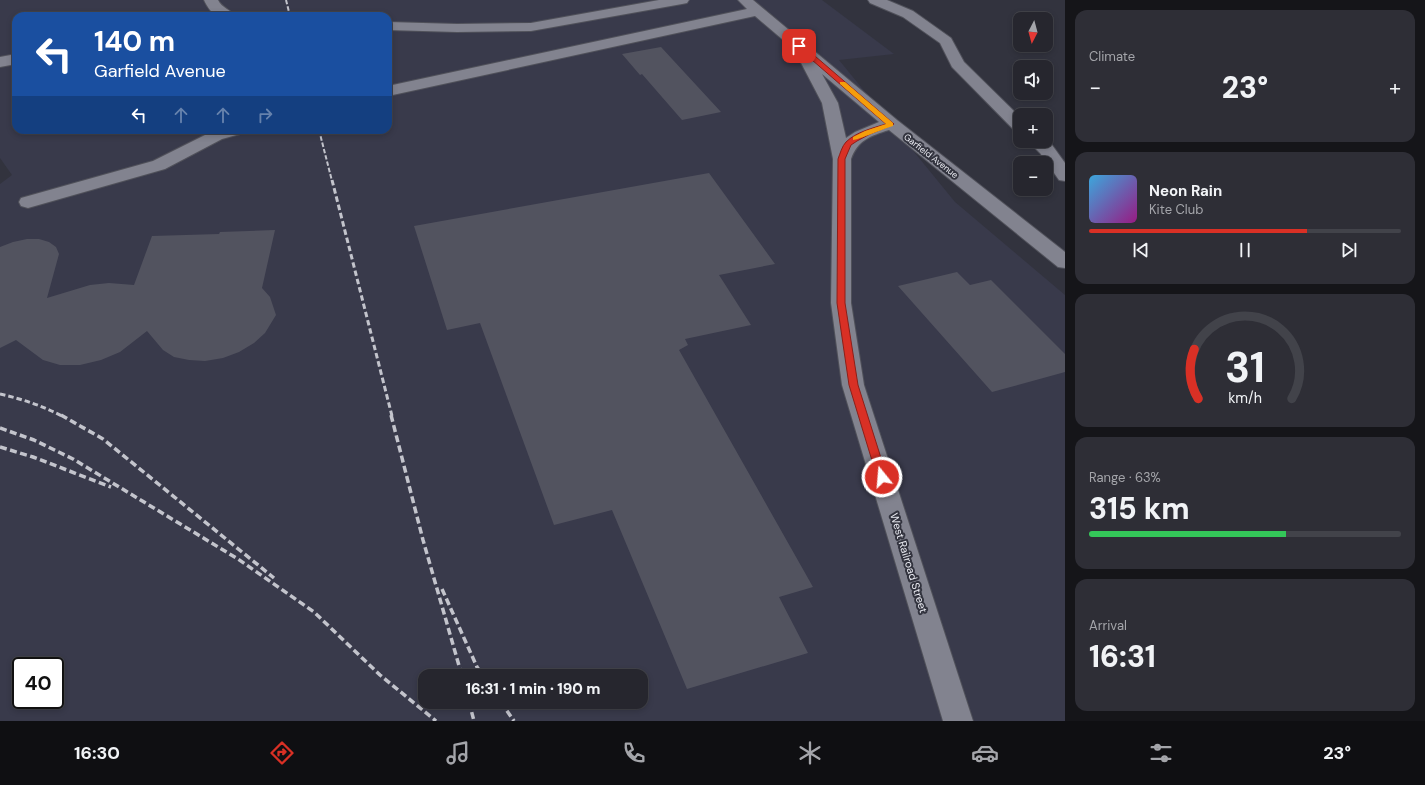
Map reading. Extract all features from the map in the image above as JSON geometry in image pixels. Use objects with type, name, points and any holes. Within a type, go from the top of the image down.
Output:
[{"type":"street","points":[[211,0],[215,8],[222,12]]},
{"type":"street","points":[[392,26],[524,28],[623,25],[682,0]]},
{"type":"street","points":[[875,0],[908,14],[946,41],[958,64],[968,76],[1013,119]]},
{"type":"street","points":[[392,90],[623,25],[751,5]]},
{"type":"street","name":"Garfield Avenue","points":[[751,5],[891,124],[1065,262]]},
{"type":"street","points":[[799,46],[830,104],[842,159]]},
{"type":"street","points":[[0,62],[12,60]]},
{"type":"street","name":"West Railroad Street","points":[[891,124],[867,132],[854,139],[848,144],[842,159],[841,303],[853,385],[958,721]]},
{"type":"street","points":[[28,202],[159,165],[220,134]]},
{"type":"street","points":[[1045,148],[1065,176]]},
{"type":"shaded area","points":[[0,0],[822,0],[894,54],[839,60],[955,202],[1065,295],[1065,721],[0,721],[0,184],[12,175],[0,158]]},
{"type":"building","points":[[661,47],[721,112],[682,120],[642,74],[640,75],[622,54]]},
{"type":"building","points":[[709,173],[775,264],[719,275],[751,325],[685,339],[688,345],[679,350],[813,587],[779,597],[808,653],[687,689],[612,510],[554,525],[480,323],[447,330],[414,226]]},
{"type":"building","points":[[275,230],[262,288],[270,297],[276,315],[265,333],[254,343],[239,352],[223,358],[205,361],[174,357],[163,350],[147,331],[120,352],[101,360],[80,365],[60,365],[43,360],[16,340],[0,348],[0,247],[27,239],[39,239],[49,242],[56,247],[59,254],[47,298],[90,285],[109,283],[134,285],[152,236],[219,234],[220,232]]},
{"type":"building","points":[[957,272],[970,285],[991,280],[1065,354],[1065,372],[992,392],[898,286]]},
{"type":"railway","points":[[286,0],[289,12]]},
{"type":"railway","points":[[320,134],[332,181]]},
{"type":"railway","points":[[332,180],[392,416]]},
{"type":"railway","points":[[0,394],[32,403],[62,416]]},
{"type":"railway","points":[[61,415],[103,439],[274,578]]},
{"type":"railway","points":[[391,415],[423,540],[460,669]]},
{"type":"railway","points":[[0,428],[34,440],[73,459],[238,559],[314,612],[380,675],[436,721]]},
{"type":"railway","points":[[0,447],[33,457],[111,487]]},
{"type":"railway","points":[[442,589],[478,669]]},
{"type":"railway","points":[[471,709],[474,721]]},
{"type":"railway","points":[[506,709],[514,721]]},
{"type":"slow traffic","points":[[842,83],[891,124],[867,132],[856,138]]},
{"type":"route","points":[[799,46],[891,124],[867,132],[854,139],[848,144],[842,159],[841,303],[853,385],[882,477]]}]
